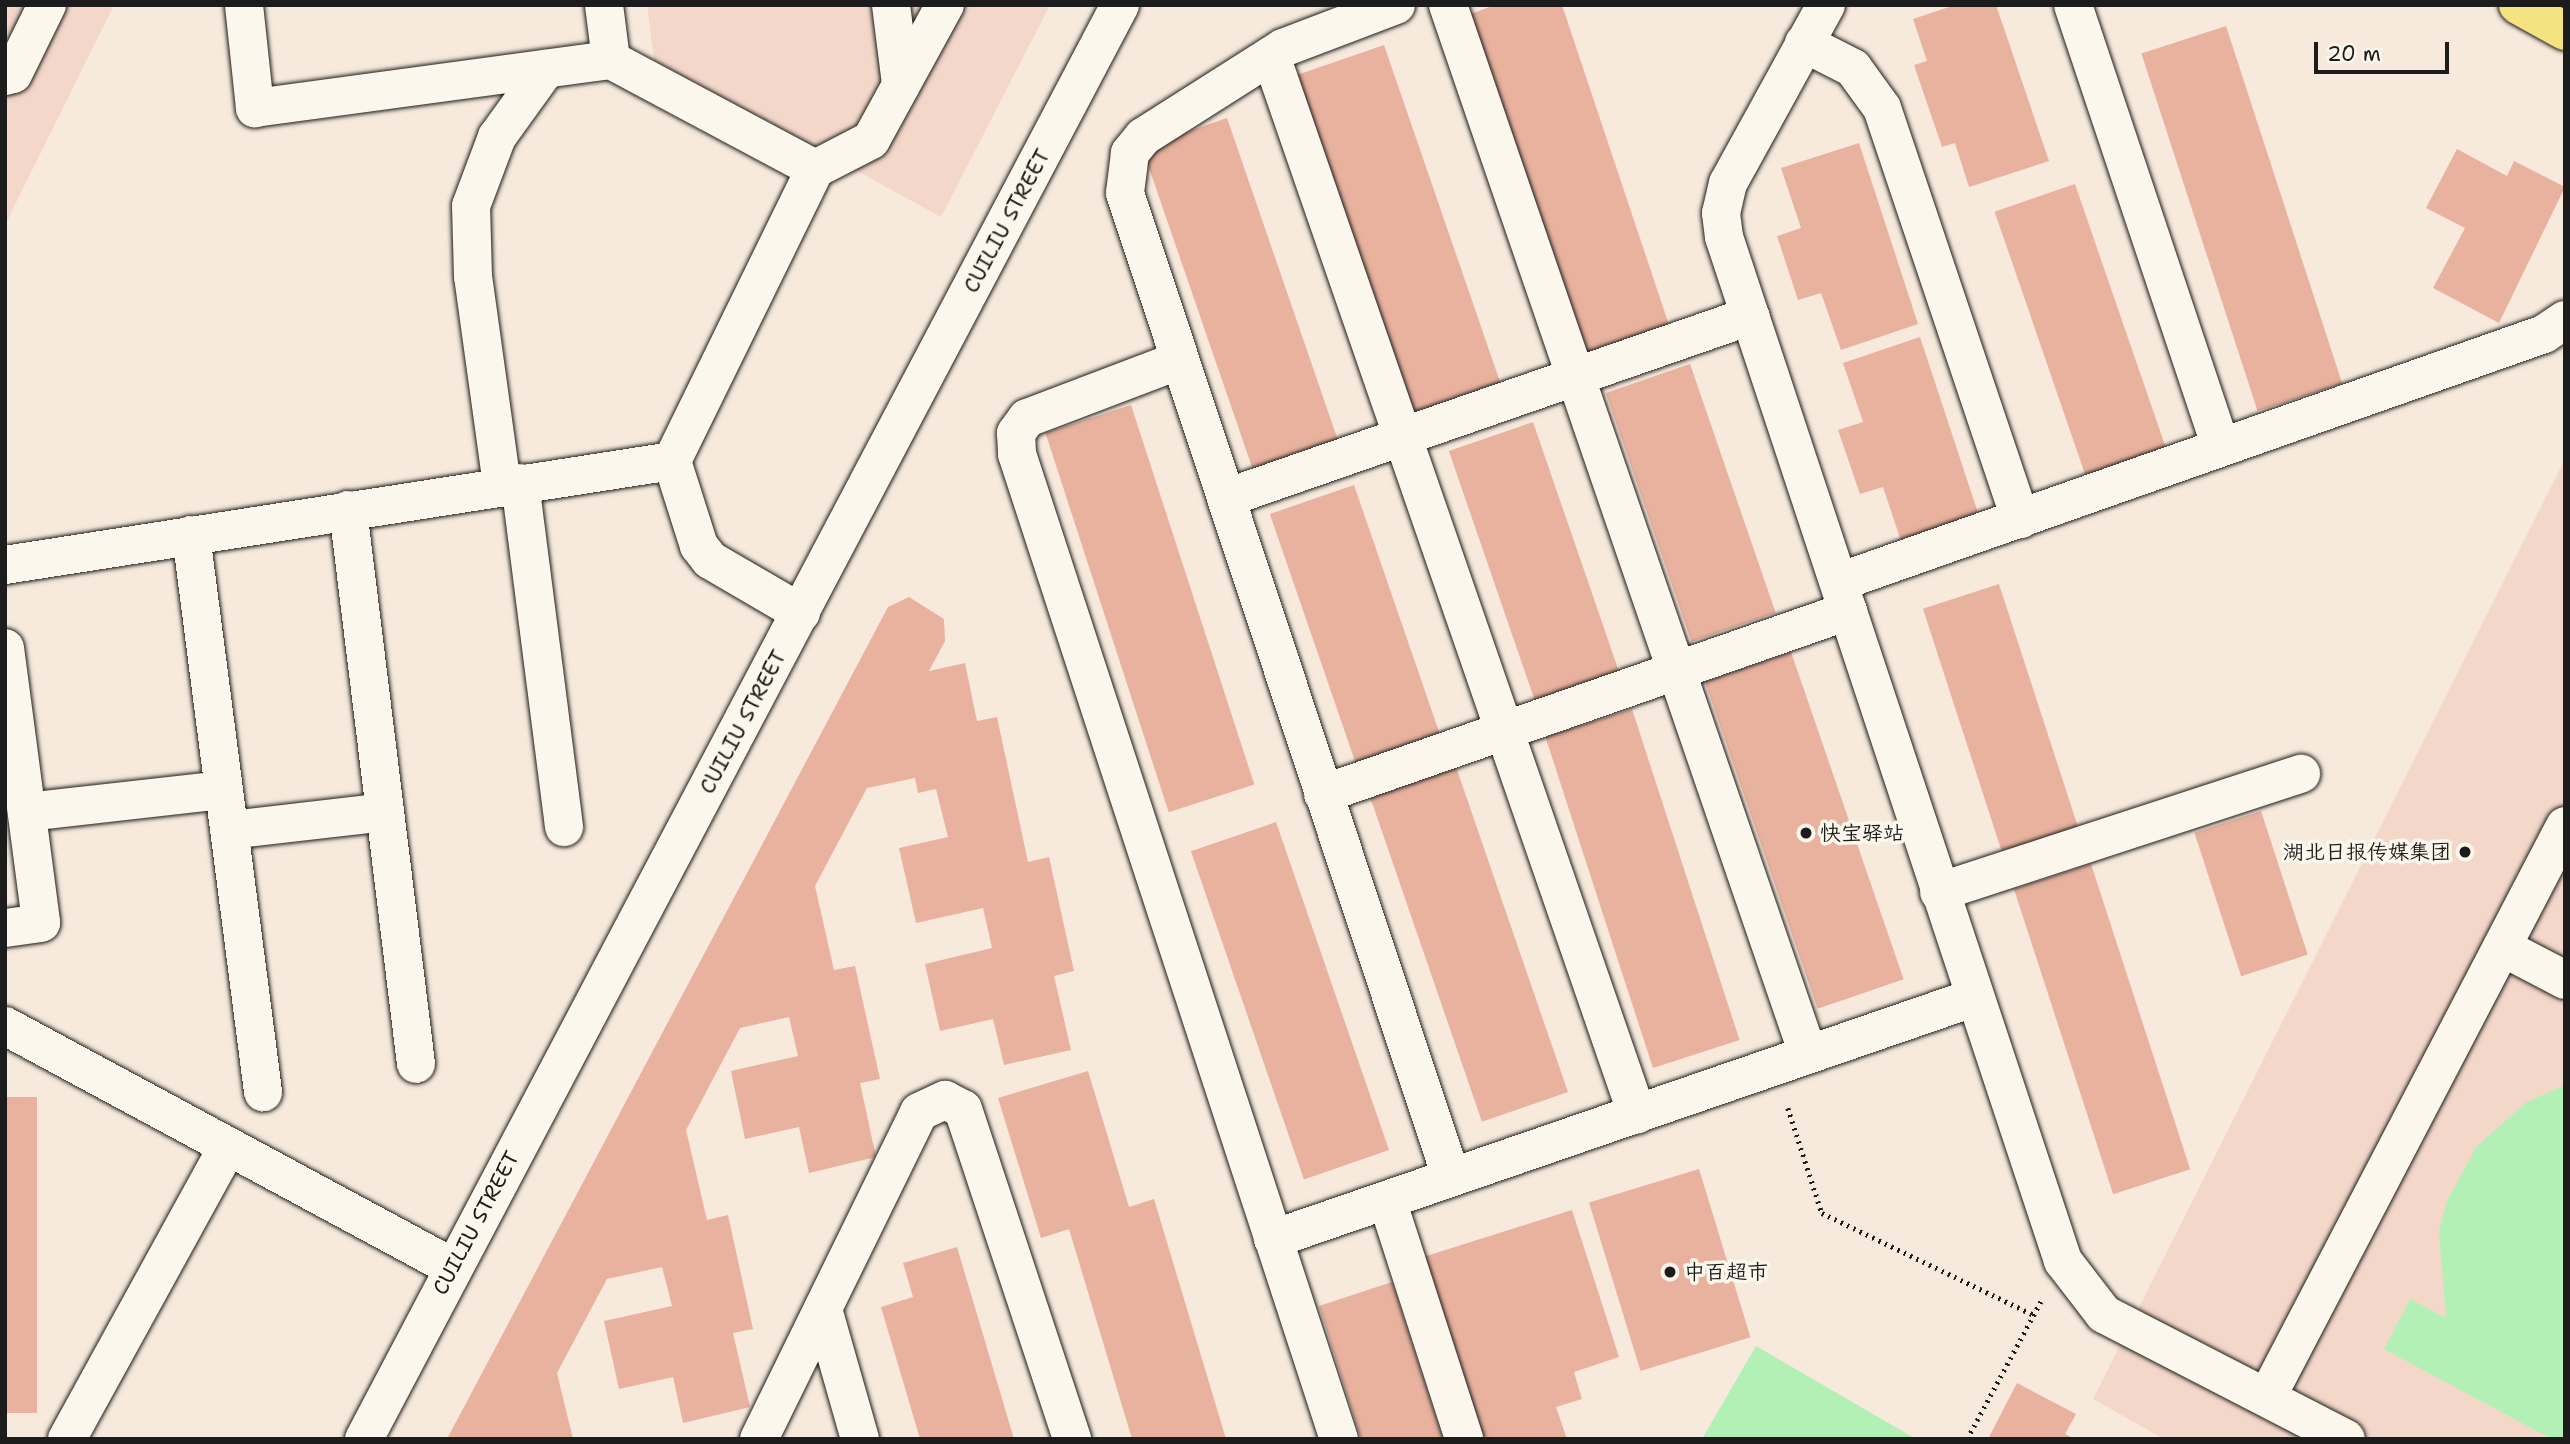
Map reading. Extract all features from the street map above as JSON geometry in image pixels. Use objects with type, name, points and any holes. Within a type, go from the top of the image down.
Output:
[{"type":"main road","points":[[2518,5],[2565,31]]},
{"type":"street","points":[[8,66],[47,5]]},
{"type":"street","points":[[244,5],[255,108],[611,60],[815,169]]},
{"type":"street","points":[[604,5],[611,60]]},
{"type":"street","points":[[891,5],[901,84]]},
{"type":"street","points":[[801,613],[710,561],[699,546],[672,461],[815,169],[871,140],[945,5]]},
{"type":"street","name":"CUILIU STREET","points":[[364,1439],[452,1267],[801,613],[1120,5]]},
{"type":"street","points":[[1396,5],[1271,56],[1143,137],[1125,167],[1125,193],[1451,1177]]},
{"type":"street","points":[[1448,5],[1676,671],[1791,1060]]},
{"type":"street","points":[[1826,5],[1723,195],[1724,237],[1973,998],[2063,1261],[2104,1314],[2267,1397],[2333,1436]]},
{"type":"street","points":[[2073,5],[2221,447]]},
{"type":"street","points":[[1804,43],[1853,68],[1882,108],[2020,519]]},
{"type":"street","points":[[1271,56],[1637,1114]]},
{"type":"street","points":[[546,69],[497,137],[471,206],[473,277],[511,484],[564,827]]},
{"type":"street","points":[[1226,498],[1750,316]]},
{"type":"street","points":[[1323,793],[1676,671],[2020,519],[2544,334],[2565,320]]},
{"type":"street","points":[[1181,360],[1035,414],[1021,425],[1016,443],[1339,1439]]},
{"type":"street","points":[[5,565],[672,461]]},
{"type":"street","points":[[348,510],[416,1064]]},
{"type":"street","points":[[191,535],[263,1092]]},
{"type":"street","points":[[5,648],[41,923],[5,928]]},
{"type":"street","points":[[1939,892],[2301,774]]},
{"type":"street","points":[[27,812],[224,790]]},
{"type":"street","points":[[230,830],[385,812]]},
{"type":"street","points":[[2267,1397],[2565,826]]},
{"type":"street","points":[[2502,947],[2565,980]]},
{"type":"street","points":[[1273,1239],[1973,998]]},
{"type":"street","points":[[5,1026],[452,1267]]},
{"type":"street","points":[[759,1439],[919,1112],[955,1100],[963,1109],[1072,1439]]},
{"type":"street","points":[[67,1439],[228,1146]]},
{"type":"street","points":[[1387,1200],[1464,1439]]},
{"type":"street","points":[[823,1309],[860,1439]]},
{"type":"path","points":[[1791,1060],[1822,1213],[2034,1315]]},
{"type":"path","points":[[1967,1439],[2063,1261]]},
{"type":"shaded area","points":[[5,5],[114,5],[5,225]]},
{"type":"shaded area","points":[[647,5],[1050,5],[941,217],[654,60]]},
{"type":"shaded area","name":"湖北日报传媒集团","points":[[2565,459],[2565,1439],[2164,1439],[2093,1399]]},
{"type":"green space","points":[[2565,1085],[2565,1439],[2552,1439],[2384,1349],[2410,1299],[2446,1318],[2439,1231],[2447,1201],[2477,1146],[2527,1102]]},
{"type":"green space","points":[[1756,1346],[1916,1439],[1702,1439]]},
{"type":"building","points":[[1495,5],[1562,5],[1670,328],[1583,357],[1468,15]]},
{"type":"building","points":[[1955,5],[1996,5],[2049,161],[1969,187],[1955,143],[1942,147],[1914,65],[1927,61],[1913,19]]},
{"type":"building","points":[[2226,26],[2342,384],[2258,411],[2141,54]]},
{"type":"building","points":[[1384,45],[1502,387],[1415,417],[1297,75]]},
{"type":"building","points":[[1227,118],[1340,445],[1255,474],[1142,147]]},
{"type":"building","points":[[1859,143],[1918,324],[1841,350],[1821,293],[1798,300],[1777,236],[1801,228],[1781,168]]},
{"type":"building","points":[[2457,149],[2507,176],[2514,161],[2565,187],[2499,323],[2433,288],[2465,228],[2426,208]]},
{"type":"building","points":[[2075,184],[2167,452],[2087,479],[1995,212]]},
{"type":"building","points":[[1920,337],[1980,519],[1902,544],[1883,487],[1860,494],[1838,430],[1863,422],[1843,363]]},
{"type":"building","points":[[1690,364],[1776,613],[1691,642],[1606,393]]},
{"type":"building","points":[[1131,405],[1254,784],[1169,812],[1045,433]]},
{"type":"building","points":[[1533,422],[1619,672],[1535,701],[1449,451]]},
{"type":"building","points":[[1354,485],[1440,735],[1356,764],[1270,514]]},
{"type":"building","points":[[1999,584],[2078,828],[2002,853],[1923,609]]},
{"type":"building","points":[[909,597],[944,619],[945,641],[929,671],[965,663],[977,721],[997,717],[1028,862],[1049,857],[1074,971],[1054,976],[1071,1050],[1004,1065],[993,1019],[940,1031],[925,964],[992,948],[983,908],[916,923],[899,848],[948,837],[936,789],[918,793],[915,778],[867,788],[815,886],[834,970],[855,966],[880,1079],[860,1083],[876,1157],[809,1173],[799,1127],[745,1139],[731,1071],[798,1056],[789,1017],[740,1028],[686,1130],[707,1220],[728,1215],[753,1329],[733,1333],[750,1407],[683,1423],[673,1377],[619,1389],[604,1321],[672,1306],[662,1267],[607,1279],[557,1373],[573,1439],[447,1439],[888,607]]},
{"type":"building","points":[[1791,652],[1904,979],[1818,1009],[1705,682]]},
{"type":"building","points":[[1632,709],[1740,1040],[1653,1068],[1545,737]]},
{"type":"building","points":[[1455,764],[1568,1092],[1482,1122],[1369,794]]},
{"type":"building","points":[[2261,811],[2308,955],[2241,976],[2194,833]]},
{"type":"building","points":[[1276,822],[1389,1150],[1304,1179],[1191,851]]},
{"type":"building","points":[[2091,864],[2190,1169],[2113,1194],[2014,889]]},
{"type":"building","points":[[1088,1071],[1129,1207],[1154,1199],[1226,1439],[1132,1439],[1069,1229],[1041,1238],[998,1098]]},
{"type":"building","points":[[5,1097],[37,1097],[37,1413],[5,1413]]},
{"type":"building","points":[[1699,1169],[1750,1337],[1640,1371],[1589,1203]]},
{"type":"building","points":[[1572,1210],[1619,1357],[1574,1372],[1582,1399],[1556,1407],[1567,1439],[1474,1439],[1417,1259]]},
{"type":"building","points":[[957,1247],[1014,1439],[920,1439],[881,1307],[913,1297],[903,1263]]},
{"type":"building","points":[[1392,1282],[1443,1439],[1361,1439],[1319,1306]]},
{"type":"building","points":[[2017,1383],[2076,1414],[2065,1434],[2075,1439],[1988,1439]]},
{"type":"place","name":"快宝驿站","points":[[1806,833]]},
{"type":"place","name":"湖北日报传媒集团","points":[[2465,852]]},
{"type":"place","name":"中百超市","points":[[1670,1272]]}]
